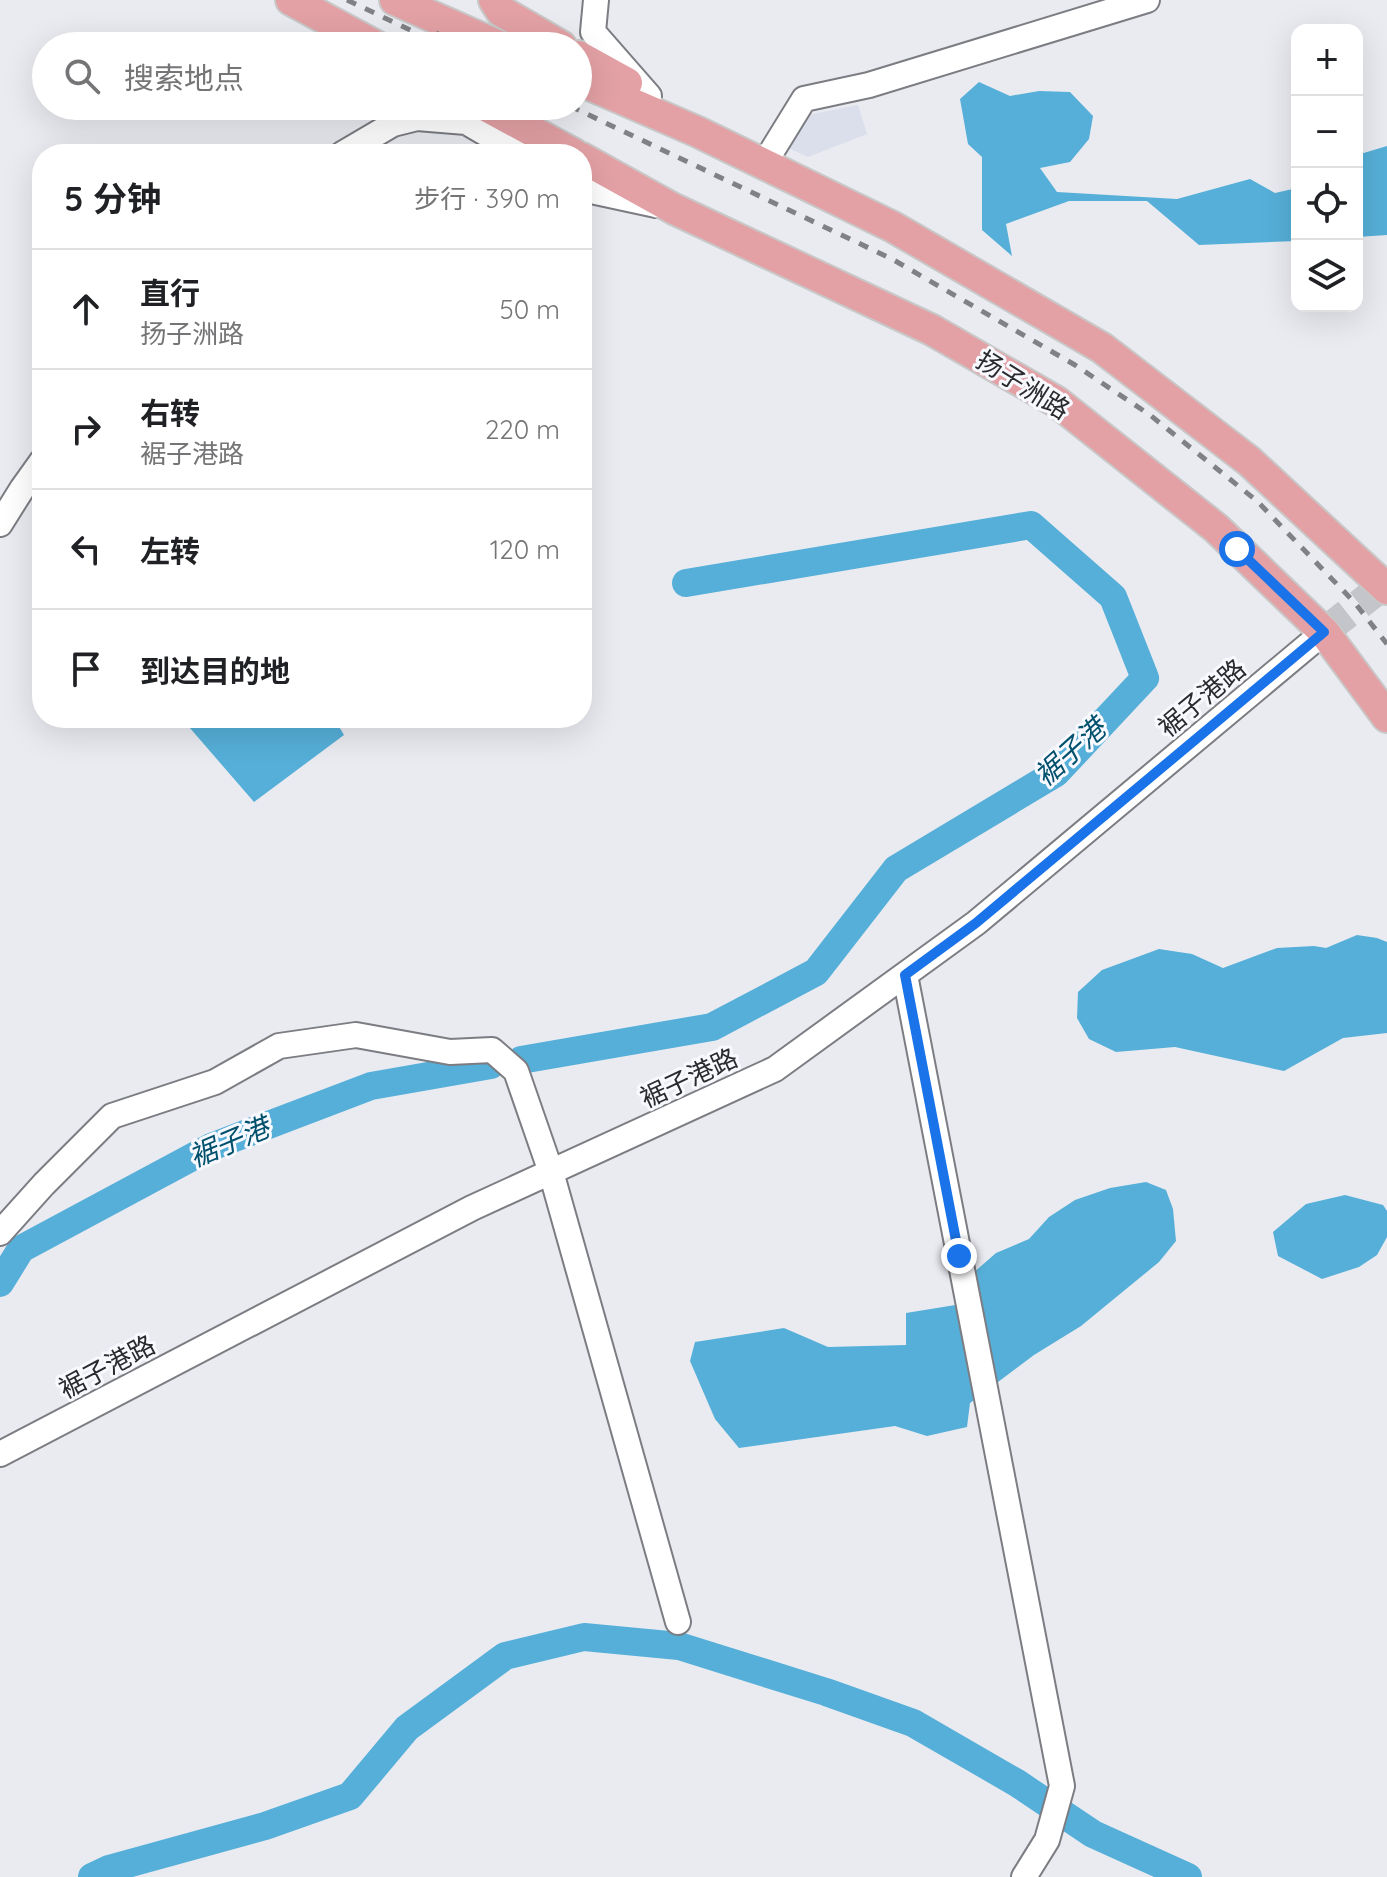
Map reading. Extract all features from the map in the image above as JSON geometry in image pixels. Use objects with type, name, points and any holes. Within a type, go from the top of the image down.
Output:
[{"type":"main road","points":[[291,0],[350,32]]},
{"type":"main road","points":[[395,0],[467,32]]},
{"type":"main road","points":[[494,0],[501,11],[537,32]]},
{"type":"main road","points":[[592,64],[649,96],[698,132]]},
{"type":"main road","points":[[592,86],[698,132],[893,227],[1102,348],[1249,461],[1386,586]]},
{"type":"main road","points":[[512,120],[556,144]]},
{"type":"main road","name":"扬子洲路","points":[[592,164],[674,209],[932,330],[1057,402],[1216,528],[1324,632],[1387,717]]},
{"type":"street","points":[[596,0],[593,32],[649,96]]},
{"type":"street","points":[[764,164],[804,99],[869,85],[1147,0]]},
{"type":"street","points":[[359,144],[393,124],[409,120]]},
{"type":"street","points":[[442,120],[466,122],[504,144]]},
{"type":"street","points":[[592,191],[674,209]]},
{"type":"street","points":[[0,524],[32,475]]},
{"type":"street","points":[[0,508],[22,489]]},
{"type":"street","name":"裾子港路","points":[[0,1454],[472,1208],[775,1069],[976,923],[1324,632]]},
{"type":"street","points":[[905,975],[1062,1786],[1047,1840],[1024,1877]]},
{"type":"street","points":[[0,1233],[112,1116],[215,1082],[279,1046],[356,1035],[450,1052],[492,1050],[516,1071],[551,1172],[678,1622]]},
{"type":"shaded area","points":[[858,105],[867,134],[808,157],[786,147],[807,115]]},
{"type":"water","points":[[979,82],[1010,96],[1039,91],[1070,92],[1093,116],[1089,139],[1070,162],[1040,168],[1057,192],[1177,199],[1250,179],[1275,193],[1291,189],[1291,241],[1199,245],[1147,201],[1069,201],[1006,224],[1012,256],[982,230],[982,157],[968,144],[960,99]]},
{"type":"water","points":[[1387,146],[1387,235],[1363,237],[1363,153]]},
{"type":"water","points":[[190,728],[340,728],[344,735],[254,802]]},
{"type":"water","points":[[1357,935],[1387,942],[1387,1033],[1343,1038],[1284,1071],[1175,1047],[1116,1052],[1089,1039],[1077,1018],[1078,992],[1102,970],[1159,949],[1192,954],[1223,968],[1277,948],[1326,948]]},
{"type":"water","points":[[1146,1182],[1166,1190],[1173,1209],[1176,1241],[1159,1262],[1081,1326],[1034,1355],[970,1403],[967,1427],[927,1436],[895,1426],[739,1448],[715,1419],[690,1361],[695,1342],[784,1328],[828,1347],[906,1345],[906,1313],[980,1301],[972,1274],[996,1253],[1029,1239],[1049,1217],[1075,1200],[1110,1188]]},
{"type":"water","points":[[1345,1195],[1383,1205],[1387,1211],[1387,1237],[1377,1255],[1359,1267],[1322,1279],[1278,1256],[1273,1232],[1306,1204]]},
{"type":"waterway","name":"裾子港","points":[[521,1060],[712,1027],[816,972],[896,869],[1056,773],[1145,678],[1113,597],[1031,525],[686,583]]},
{"type":"waterway","name":"裾子港","points":[[0,1283],[21,1249],[211,1147],[371,1086],[491,1065]]},
{"type":"waterway","points":[[92,1877],[109,1869],[265,1826],[350,1796],[407,1728],[505,1656],[584,1637],[679,1646],[913,1723],[1017,1783],[1093,1834],[1188,1877]]},
{"type":"tunnel","points":[[1324,632],[1384,585]]},
{"type":"railway","points":[[347,0],[414,32]]},
{"type":"railway","points":[[592,116],[892,259],[1075,365],[1150,415],[1257,501],[1355,603],[1387,644]]},
{"type":"route","points":[[959,1256],[905,975],[976,923],[1324,632],[1237,549]]}]
